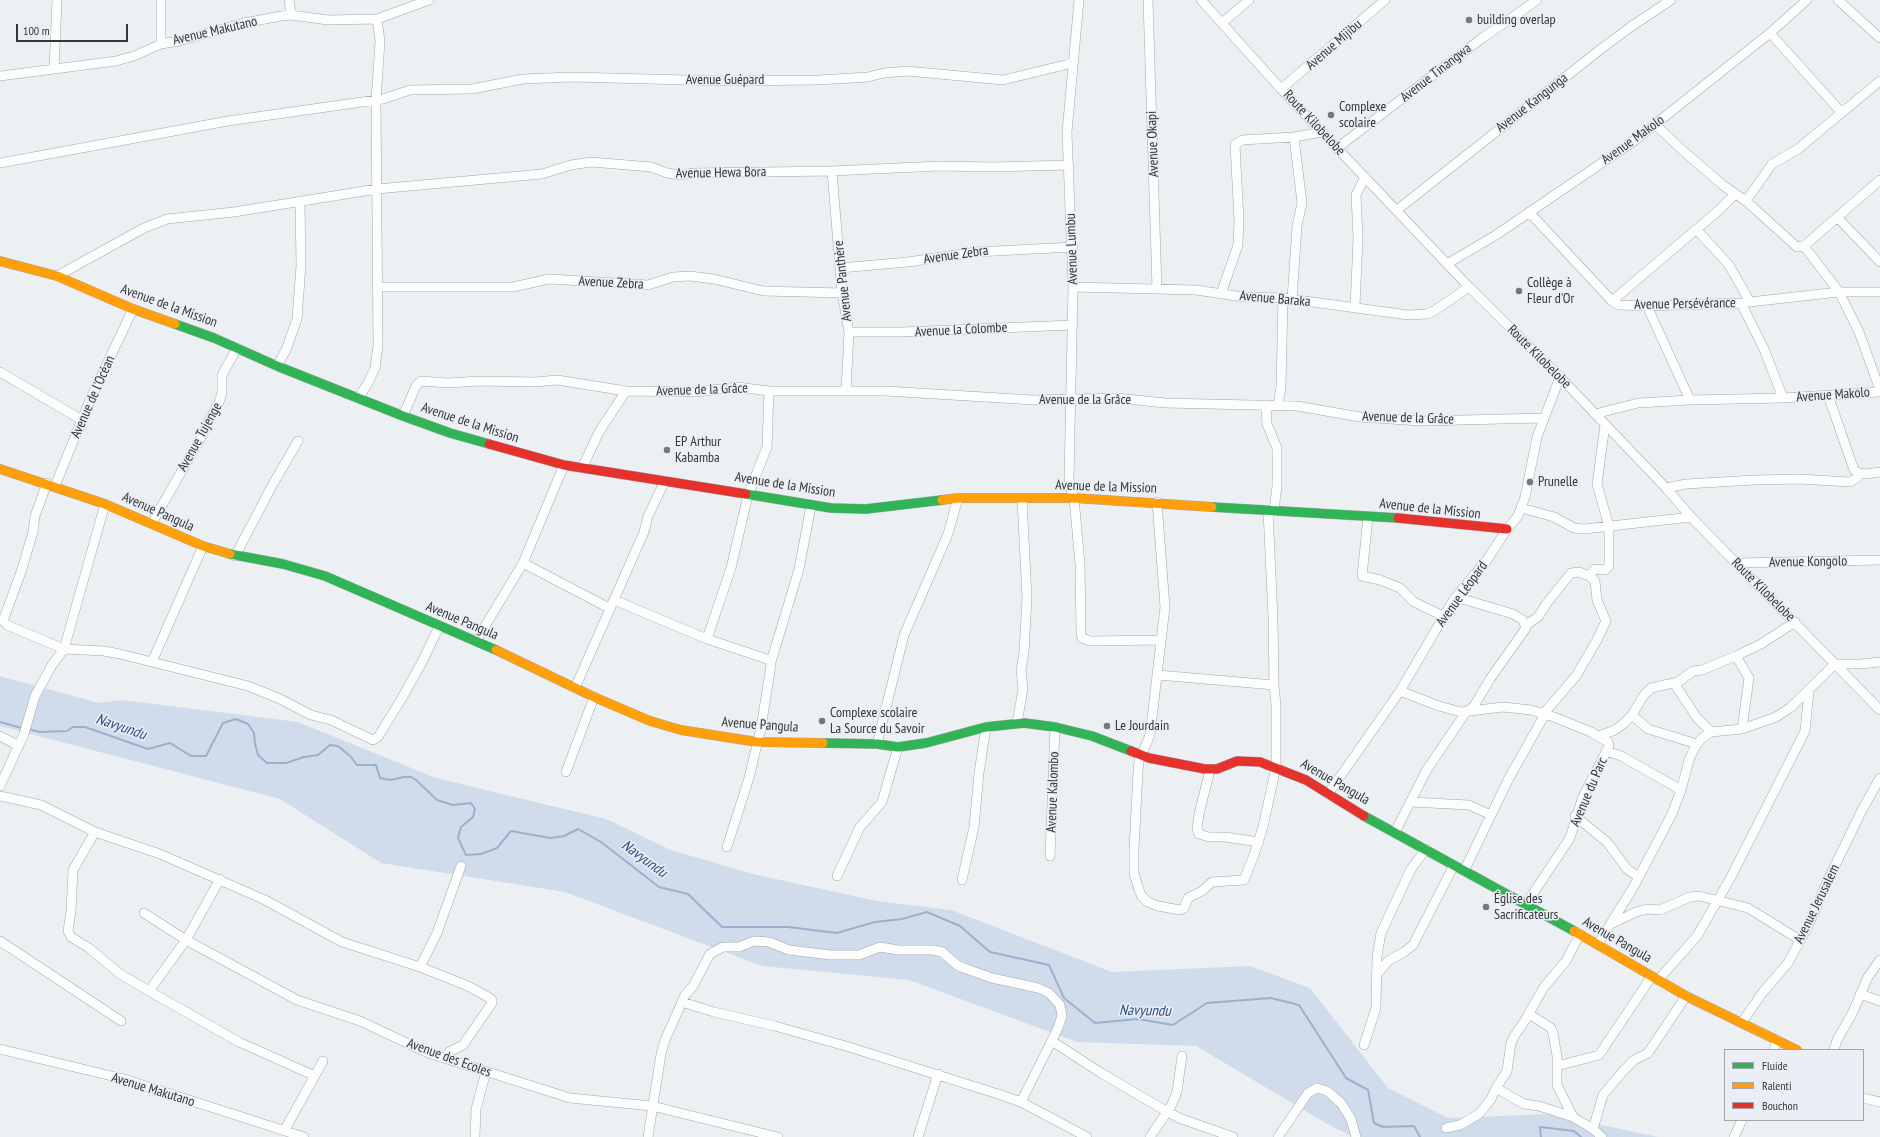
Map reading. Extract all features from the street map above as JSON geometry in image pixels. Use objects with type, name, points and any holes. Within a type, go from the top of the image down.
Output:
[{"type":"street","points":[[54,69],[57,0]]},
{"type":"street","points":[[160,44],[161,0]]},
{"type":"street","points":[[288,0],[291,15]]},
{"type":"street","name":"Avenue Makutano","points":[[0,76],[116,61],[134,56],[160,44],[179,41],[244,23],[291,15],[328,20],[377,19],[429,0]]},
{"type":"street","name":"Avenue Lumbu","points":[[1078,0],[1067,132],[1073,247],[1070,479],[1071,490],[1074,498],[1080,564],[1082,638],[1090,641],[1160,640]]},
{"type":"street","name":"Avenue Okapi","points":[[1148,0],[1157,289]]},
{"type":"street","name":"Route Kilobelobe","points":[[1201,0],[1281,89],[1469,287],[1560,377],[1666,488],[1691,517],[1880,710]]},
{"type":"street","points":[[1222,23],[1249,0]]},
{"type":"street","name":"Avenue Mijibu","points":[[1281,89],[1385,0]]},
{"type":"street","name":"Avenue Tinangwa","points":[[1337,148],[1480,39],[1537,0]]},
{"type":"street","name":"Avenue Kangunga","points":[[1397,210],[1601,49],[1671,0]]},
{"type":"street","name":"Avenue Makolo","points":[[1448,264],[1529,212],[1656,125],[1770,33],[1807,0]]},
{"type":"street","points":[[1838,0],[1880,38]]},
{"type":"street","points":[[359,397],[368,383],[377,361],[379,335],[377,287],[376,100],[380,52],[377,19]]},
{"type":"street","points":[[1770,33],[1841,112]]},
{"type":"street","name":"Avenue Guépard","points":[[0,163],[228,121],[376,100],[410,90],[472,89],[523,80],[572,77],[725,81],[819,80],[868,77],[889,72],[907,71],[1009,80],[1073,63]]},
{"type":"street","points":[[1746,201],[1772,164],[1798,149],[1880,81]]},
{"type":"street","points":[[1656,125],[1682,150],[1735,194],[1746,201],[1795,246],[1800,248],[1838,218],[1880,180]]},
{"type":"street","points":[[1221,294],[1238,245],[1239,221],[1235,145],[1242,140],[1294,137],[1322,132]]},
{"type":"street","points":[[1278,405],[1281,387],[1288,298],[1297,226],[1302,203],[1294,137]]},
{"type":"street","name":"Avenue Hewa Bora","points":[[57,276],[156,222],[174,218],[234,212],[377,189],[542,174],[571,165],[591,162],[651,167],[667,173],[680,175],[694,173],[832,171],[939,166],[993,167],[1069,165]]},
{"type":"street","name":"Avenue Panthère","points":[[832,171],[842,293],[848,332],[846,391]]},
{"type":"street","points":[[1355,307],[1358,238],[1356,195],[1365,177]]},
{"type":"street","points":[[1529,212],[1612,301],[1697,230],[1735,194]]},
{"type":"street","points":[[277,366],[286,350],[297,319],[301,265],[300,201]]},
{"type":"street","points":[[1838,218],[1880,262]]},
{"type":"street","points":[[1697,230],[1728,265],[1746,302],[1783,398]]},
{"type":"street","points":[[1804,246],[1839,292],[1859,332],[1880,391]]},
{"type":"street","name":"Avenue Zebra","points":[[840,268],[908,262],[976,252],[1073,247]]},
{"type":"street","name":"Avenue de la Mission","points":[[0,261],[57,276],[133,309],[175,322],[277,366],[359,397],[403,416],[486,444],[564,465],[710,487],[811,506],[866,509],[958,498],[1074,498],[1157,502],[1368,517],[1507,529]]},
{"type":"street","name":"Avenue Zebra","points":[[377,287],[513,287],[549,279],[648,285],[672,277],[690,276],[714,279],[763,291],[842,293]]},
{"type":"street","name":"Avenue Baraka","points":[[1073,287],[1188,290],[1243,297],[1288,298],[1408,315],[1427,314],[1442,307],[1469,287]]},
{"type":"street","name":"Avenue Persévérance","points":[[1612,301],[1624,306],[1646,306],[1746,302],[1839,292],[1880,292]]},
{"type":"street","points":[[1646,306],[1690,400]]},
{"type":"street","name":"Avenue de l'Océan","points":[[64,649],[5,624],[3,619],[33,532],[35,516],[82,420],[133,309]]},
{"type":"street","name":"Avenue la Colombe","points":[[848,332],[902,332],[1073,325]]},
{"type":"street","name":"Avenue Tujenge","points":[[152,522],[200,439],[219,402],[222,393],[222,375],[237,348]]},
{"type":"street","points":[[0,372],[82,420]]},
{"type":"street","name":"Avenue Léopard","points":[[1328,794],[1400,691],[1454,599],[1495,549],[1507,529],[1513,523],[1525,497],[1537,437],[1543,418],[1560,377]]},
{"type":"street","name":"Avenue de la Grâce","points":[[403,416],[416,386],[421,381],[448,383],[480,381],[535,382],[557,380],[626,391],[696,392],[737,387],[769,391],[885,390],[1034,400],[1117,398],[1165,403],[1278,405],[1307,407],[1360,417],[1421,421],[1543,418]]},
{"type":"street","points":[[582,468],[599,432],[626,391]]},
{"type":"street","points":[[707,639],[731,568],[748,495],[767,448],[769,391]]},
{"type":"street","name":"Avenue Makolo","points":[[1595,414],[1630,404],[1690,400],[1783,398],[1880,391]]},
{"type":"street","points":[[1828,395],[1852,466],[1860,473],[1880,472]]},
{"type":"street","points":[[1157,502],[1165,603],[1150,735],[1141,756],[1137,782],[1134,867],[1136,885],[1142,897],[1148,902],[1158,906],[1180,910],[1184,908],[1188,898],[1202,891],[1212,882],[1244,880],[1259,842],[1276,767],[1276,705],[1274,685],[1271,511],[1277,486],[1277,448],[1267,424],[1266,405]]},
{"type":"street","points":[[1589,576],[1595,569],[1605,570],[1608,568],[1609,527],[1597,484],[1604,424]]},
{"type":"street","points":[[235,556],[273,484],[298,442]]},
{"type":"street","points":[[476,641],[523,563],[564,465]]},
{"type":"street","name":"Avenue Pangula","points":[[0,469],[51,484],[105,504],[152,522],[203,546],[235,556],[283,564],[325,576],[362,591],[439,627],[476,641],[594,697],[650,721],[681,730],[757,742],[877,744],[898,747],[931,742],[986,727],[1017,723],[1055,727],[1106,741],[1141,756],[1210,770],[1238,761],[1260,762],[1276,767],[1300,777],[1394,832],[1598,944],[1686,996],[1795,1049]]},
{"type":"street","points":[[1666,488],[1686,484],[1756,480],[1800,479],[1850,482],[1857,478],[1860,473]]},
{"type":"street","points":[[575,688],[609,608],[644,532],[648,516],[665,481]]},
{"type":"street","points":[[877,744],[904,635],[944,544],[954,517],[958,498]]},
{"type":"street","points":[[1017,723],[1023,689],[1021,670],[1024,653],[1028,598],[1022,499]]},
{"type":"street","points":[[0,786],[24,734],[35,696],[52,665],[64,649],[105,504]]},
{"type":"street","points":[[727,847],[749,778],[761,728],[771,662],[799,569],[811,506]]},
{"type":"street","points":[[1521,508],[1554,517],[1574,528],[1592,529],[1691,517]]},
{"type":"street","points":[[1368,517],[1362,576],[1380,580],[1400,588],[1414,602],[1443,616]]},
{"type":"street","points":[[152,662],[203,546]]},
{"type":"street","name":"Avenue Kongolo","points":[[1736,563],[1880,560]]},
{"type":"street","points":[[523,563],[609,608]]},
{"type":"street","points":[[1394,832],[1426,771],[1466,712],[1474,706],[1490,678],[1520,638],[1526,625],[1538,617],[1546,603],[1569,575],[1574,572],[1579,572],[1589,576],[1595,581],[1597,600],[1606,621],[1576,676],[1544,714],[1523,752],[1464,871]]},
{"type":"street","points":[[1454,599],[1466,600],[1513,614],[1523,620],[1526,625]]},
{"type":"street","points":[[0,600],[10,602]]},
{"type":"street","points":[[614,600],[707,639],[768,658],[771,662]]},
{"type":"street","points":[[1599,736],[1618,728],[1632,715],[1647,691],[1656,686],[1682,681],[1685,676],[1693,671],[1702,670],[1736,656],[1761,644],[1795,622]]},
{"type":"street","points":[[64,649],[104,651],[248,686],[278,698],[311,715],[331,720],[373,740],[378,737],[402,698],[439,627]]},
{"type":"street","points":[[1736,656],[1749,678],[1742,729]]},
{"type":"street","points":[[1598,944],[1639,877],[1672,814],[1681,790],[1689,760],[1701,739],[1711,732],[1742,729],[1776,717],[1790,708],[1809,691],[1835,664],[1880,662]]},
{"type":"street","points":[[1158,674],[1274,685]]},
{"type":"street","points":[[1674,683],[1697,718],[1711,732]]},
{"type":"street","name":"Avenue du Parc","points":[[1400,691],[1447,709],[1466,712],[1503,707],[1544,714],[1599,736],[1608,742],[1609,746],[1575,816],[1570,838],[1526,904]]},
{"type":"street","points":[[1557,1066],[1599,1055],[1655,978],[1697,936],[1731,877],[1755,828],[1800,745],[1805,731],[1809,691]]},
{"type":"street","points":[[566,772],[594,697]]},
{"type":"street","points":[[1632,715],[1648,729],[1697,744]]},
{"type":"street","points":[[962,880],[974,826],[979,773],[986,727]]},
{"type":"street","name":"Avenue Kalombo","points":[[1050,856],[1055,727]]},
{"type":"street","points":[[0,736],[19,746]]},
{"type":"street","points":[[837,876],[860,828],[882,802],[898,747]]},
{"type":"street","points":[[1606,751],[1621,756],[1681,790]]},
{"type":"street","points":[[1210,770],[1199,814],[1198,828],[1200,834],[1209,837],[1224,837],[1259,842]]},
{"type":"street","name":"Avenue Jerusalem","points":[[1742,1022],[1763,992],[1788,963],[1862,810],[1880,778]]},
{"type":"street","points":[[0,796],[41,805],[95,832],[160,854],[266,900],[342,942],[420,967],[468,986],[492,1000],[463,1045],[449,1052],[445,1058]]},
{"type":"street","points":[[1410,802],[1469,805],[1491,815]]},
{"type":"street","points":[[1575,816],[1607,842],[1627,869],[1639,877]]},
{"type":"street","points":[[95,832],[73,870],[68,934],[120,974],[149,991],[239,1042],[315,1076]]},
{"type":"street","points":[[1364,1045],[1376,1008],[1376,975],[1381,933],[1411,869],[1426,849]]},
{"type":"street","points":[[1376,975],[1388,961],[1404,952],[1412,945],[1454,865]]},
{"type":"street","points":[[420,967],[437,933],[461,866]]},
{"type":"street","points":[[149,991],[186,940],[220,879]]},
{"type":"street","points":[[1610,925],[1636,912],[1646,909],[1660,910],[1690,897],[1699,896],[1748,908],[1800,940]]},
{"type":"street","name":"Avenue des Ecoles","points":[[144,913],[186,940],[297,1000],[360,1021],[412,1047],[570,1098],[652,1106],[778,1137]]},
{"type":"street","points":[[1446,1128],[1460,1125],[1479,1114],[1491,1099],[1506,1072],[1513,1039],[1544,987],[1566,961],[1580,934]]},
{"type":"street","points":[[0,941],[121,1021]]},
{"type":"street","points":[[648,1137],[661,1054],[665,1040],[682,1002],[710,954],[723,947],[740,947],[754,941],[769,942],[790,950],[832,955],[858,955],[880,947],[898,950],[933,950],[942,952],[957,965],[964,968],[992,978],[1038,988],[1049,993],[1060,1005],[1062,1016],[1052,1040],[1021,1102]]},
{"type":"street","points":[[1834,1049],[1837,1040],[1852,1014],[1868,977],[1880,960]]},
{"type":"street","points":[[1860,994],[1880,1001]]},
{"type":"street","points":[[1593,1129],[1603,1095],[1634,1060],[1648,1053],[1686,996]]},
{"type":"street","points":[[682,1002],[714,1012],[805,1034],[938,1074],[1021,1102],[1087,1137]]},
{"type":"street","points":[[1529,1014],[1551,1028],[1555,1040],[1557,1085],[1573,1117]]},
{"type":"street","points":[[1052,1040],[1106,1076],[1179,1118],[1233,1137]]},
{"type":"street","points":[[1774,1049],[1778,1040]]},
{"type":"street","name":"Avenue Makutano","points":[[0,1049],[124,1080],[304,1137]]},
{"type":"street","points":[[1150,1137],[1166,1110],[1171,1106],[1177,1092],[1182,1056]]},
{"type":"street","points":[[284,1131],[323,1061]]},
{"type":"street","points":[[475,1137],[476,1109],[486,1072]]},
{"type":"street","points":[[918,1137],[938,1074]]},
{"type":"street","points":[[1278,1137],[1308,1093],[1317,1088],[1327,1091],[1341,1103],[1352,1119],[1356,1137]]},
{"type":"street","points":[[1496,1088],[1524,1104],[1539,1106],[1573,1117],[1593,1129],[1602,1137]]},
{"type":"street","points":[[1864,1098],[1880,1102]]},
{"type":"street","points":[[1734,1137],[1742,1121]]},
{"type":"shaded area","points":[[0,676],[99,703],[122,700],[298,722],[436,778],[606,819],[671,850],[753,874],[877,901],[951,910],[1112,972],[1250,966],[1310,988],[1388,1088],[1448,1118],[1550,1114],[1658,1137],[1354,1137],[1331,1126],[1196,1046],[1077,1042],[909,980],[762,966],[565,892],[381,863],[280,799],[0,726]]},
{"type":"waterway","name":"Navyundu","points":[[28,729],[40,732],[67,731],[73,727],[85,727],[148,749],[170,743],[191,756],[206,756],[223,723],[236,719],[248,724],[254,733],[258,755],[267,763],[286,763],[304,757],[318,755],[330,745],[338,746],[351,757],[357,765],[376,765],[380,778],[390,780],[411,777],[437,800],[453,805],[471,803],[475,809],[473,817],[461,827],[458,838],[466,855],[481,854],[497,848],[511,831],[550,838],[564,836],[578,829],[601,842],[659,887],[688,894],[722,927],[788,927],[837,933],[875,922],[902,919],[927,912],[960,926],[990,952],[1049,965],[1064,998],[1095,1023],[1138,1019],[1173,1025],[1207,1003],[1271,998],[1299,1005],[1346,1078],[1368,1090],[1374,1123],[1383,1127],[1414,1126],[1420,1137]]},
{"type":"waterway","name":"Navyundu","points":[[0,722],[22,728]]},
{"type":"waterway","name":"Navyundu","points":[[1541,1137],[1540,1127],[1574,1131],[1581,1137]]},
{"type":"traffic: fast","points":[[175,324],[214,338],[277,366],[403,416],[450,433],[489,444]]},
{"type":"traffic: fast","points":[[746,494],[831,508],[866,509],[942,500]]},
{"type":"traffic: fast","points":[[1212,507],[1398,518]]},
{"type":"traffic: fast","points":[[230,554],[283,564],[325,576],[496,650]]},
{"type":"traffic: fast","points":[[823,743],[877,744],[898,747],[926,743],[986,727],[1024,723],[1055,727],[1092,736],[1131,751]]},
{"type":"traffic: fast","points":[[1364,816],[1574,931]]},
{"type":"traffic: slow","points":[[0,261],[57,276],[133,309],[175,324]]},
{"type":"traffic: slow","points":[[0,469],[105,504],[203,546],[230,554]]},
{"type":"traffic: slow","points":[[942,500],[958,498],[1074,498],[1212,507]]},
{"type":"traffic: slow","points":[[496,650],[594,697],[650,721],[681,730],[757,742],[823,743]]},
{"type":"traffic: slow","points":[[1574,931],[1686,996],[1795,1049]]},
{"type":"traffic: jam","points":[[489,444],[564,465],[746,494]]},
{"type":"traffic: jam","points":[[1398,518],[1507,529]]},
{"type":"traffic: jam","points":[[1131,751],[1149,758],[1205,769],[1217,769],[1237,761],[1260,762],[1306,780],[1364,816]]},
{"type":"place","name":"building overlap","points":[[1469,20]]},
{"type":"place","name":"Complexe scolaire","points":[[1331,115]]},
{"type":"place","name":"Collège à Fleur d'Or","points":[[1519,291]]},
{"type":"place","name":"EP Arthur Kabamba","points":[[667,450]]},
{"type":"place","name":"Prunelle","points":[[1530,482]]},
{"type":"place","name":"Complexe scolaire La Source du Savoir","points":[[822,721]]},
{"type":"place","name":"Le Jourdain","points":[[1107,726]]},
{"type":"place","name":"Église des Sacrificateurs","points":[[1486,907]]}]
